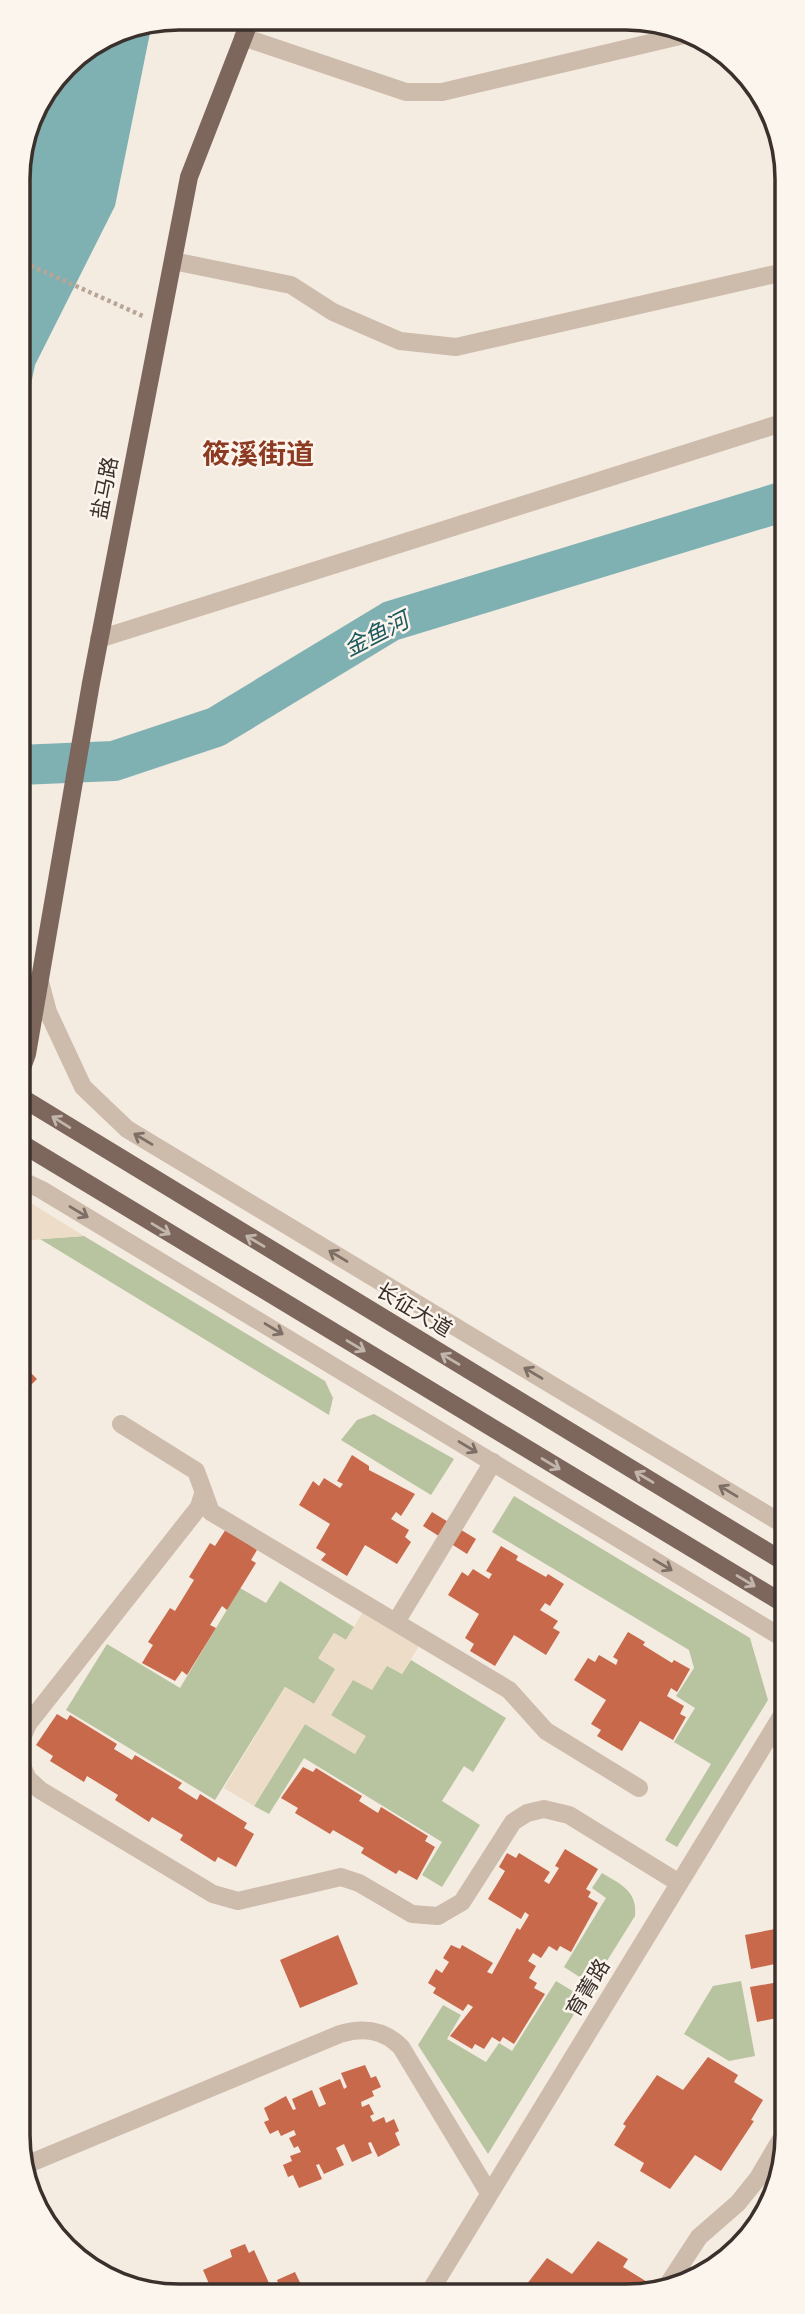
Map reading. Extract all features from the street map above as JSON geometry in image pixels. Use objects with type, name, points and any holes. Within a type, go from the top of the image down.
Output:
[{"type":"main road","name":"盐马路","points":[[38,976],[99,639],[189,177],[246,30]]},
{"type":"main road","points":[[30,992],[38,976]]},
{"type":"main road","points":[[30,1033],[38,976]]},
{"type":"main road","name":"长征大道","points":[[30,1103],[775,1556]]},
{"type":"main road","points":[[30,1149],[775,1598]]},
{"type":"street","points":[[243,37],[405,92],[442,92],[673,38]]},
{"type":"street","points":[[173,261],[291,285],[333,312],[400,341],[456,347],[775,274]]},
{"type":"street","points":[[99,639],[775,425]]},
{"type":"street","points":[[38,976],[48,1012],[83,1087],[127,1129],[775,1519]]},
{"type":"street","points":[[30,1184],[775,1633]]},
{"type":"street","points":[[121,1424],[190,1466],[200,1477],[203,1494],[211,1512],[509,1690],[546,1731],[639,1788]]},
{"type":"street","points":[[396,1622],[493,1462]]},
{"type":"street","points":[[30,1721],[199,1507],[203,1494]]},
{"type":"street","points":[[179,1533],[203,1519],[224,1519]]},
{"type":"street","name":"育菁路","points":[[434,2284],[775,1727]]},
{"type":"street","points":[[30,1780],[40,1790],[213,1894],[229,1900],[245,1899],[341,1877],[359,1883],[412,1914],[438,1916],[462,1902],[513,1822],[527,1813],[544,1809],[569,1815],[679,1883]]},
{"type":"street","points":[[33,2162],[340,2034],[368,2029],[380,2032],[401,2047],[489,2193]]},
{"type":"street","points":[[674,2276],[699,2237],[753,2185],[774,2150]]},
{"type":"path","points":[[30,265],[160,324]]},
{"type":"green space","points":[[84,1236],[325,1381],[333,1398],[329,1415],[40,1239]]},
{"type":"green space","points":[[374,1414],[454,1459],[431,1495],[341,1440],[357,1420]]},
{"type":"green space","points":[[514,1496],[750,1638],[768,1700],[677,1847],[665,1840],[711,1764],[674,1742],[695,1708],[676,1696],[694,1668],[689,1650],[492,1532]]},
{"type":"green space","points":[[280,1581],[354,1627],[346,1640],[334,1633],[319,1659],[336,1669],[314,1704],[285,1687],[215,1800],[66,1710],[107,1644],[180,1688],[240,1588],[266,1603]]},
{"type":"green space","points":[[411,1660],[506,1718],[473,1772],[464,1766],[442,1801],[480,1825],[442,1887],[422,1875],[442,1842],[304,1758],[269,1814],[254,1806],[305,1724],[355,1754],[331,1715],[353,1679],[387,1665],[402,1674]]},
{"type":"green space","points":[[602,1873],[631,1894],[635,1916],[592,1985],[564,1967],[606,1898],[592,1888]]},
{"type":"green space","points":[[556,1981],[584,1998],[488,2154],[418,2045],[443,2005],[461,2015],[447,2039],[486,2062],[499,2043],[512,2051]]},
{"type":"green space","points":[[741,1981],[755,2056],[729,2061],[684,2034],[713,1986]]},
{"type":"shaded area","points":[[30,1203],[84,1236],[30,1240]]},
{"type":"shaded area","points":[[364,1610],[420,1644],[402,1674],[387,1666],[372,1690],[353,1680],[331,1715],[366,1736],[355,1754],[305,1724],[254,1806],[224,1788],[285,1687],[314,1704],[335,1669],[318,1658],[334,1633],[346,1640]]},
{"type":"water","points":[[150,33],[115,206],[35,365],[30,389],[30,169],[41,122],[61,88],[88,61],[122,41]]},
{"type":"building","points":[[30,1372],[37,1379],[30,1386]]},
{"type":"building","points":[[352,1455],[369,1466],[369,1470],[415,1494],[401,1516],[396,1512],[391,1519],[409,1530],[405,1537],[411,1542],[397,1564],[365,1545],[347,1576],[321,1560],[326,1554],[316,1548],[330,1524],[299,1505],[313,1481],[319,1486],[324,1478],[340,1488],[343,1484],[337,1481]]},
{"type":"building","points":[[432,1512],[476,1539],[467,1554],[423,1526]]},
{"type":"building","points":[[226,1529],[257,1550],[251,1560],[256,1563],[227,1610],[222,1606],[210,1625],[216,1628],[187,1675],[182,1671],[175,1681],[142,1663],[153,1645],[148,1642],[170,1608],[175,1611],[194,1580],[189,1577],[210,1543],[215,1546]]},
{"type":"building","points":[[501,1546],[518,1556],[516,1560],[564,1584],[550,1606],[545,1603],[540,1610],[558,1621],[553,1628],[560,1632],[546,1655],[514,1635],[495,1666],[470,1651],[474,1644],[465,1638],[479,1614],[448,1595],[462,1572],[468,1576],[473,1569],[489,1579],[492,1574],[486,1571]]},
{"type":"building","points":[[628,1632],[672,1663],[674,1660],[690,1669],[677,1692],[671,1688],[667,1696],[684,1706],[680,1714],[686,1717],[673,1740],[640,1721],[622,1751],[597,1736],[601,1730],[591,1724],[606,1700],[574,1680],[588,1658],[595,1662],[599,1655],[616,1665],[618,1660],[613,1657]]},
{"type":"building","points":[[57,1714],[67,1720],[70,1715],[117,1744],[114,1749],[132,1760],[135,1755],[182,1783],[178,1788],[197,1800],[200,1794],[247,1823],[244,1828],[254,1834],[236,1867],[218,1857],[215,1862],[180,1840],[183,1835],[152,1817],[149,1822],[115,1800],[118,1795],[87,1776],[84,1782],[50,1761],[53,1756],[36,1745]]},
{"type":"building","points":[[303,1767],[313,1772],[316,1768],[362,1796],[359,1801],[378,1813],[381,1807],[428,1836],[425,1841],[435,1847],[417,1880],[399,1870],[396,1874],[361,1853],[364,1848],[333,1830],[330,1834],[295,1813],[298,1808],[281,1798]]},
{"type":"building","points":[[565,1849],[598,1869],[586,1889],[591,1892],[588,1897],[598,1903],[571,1952],[560,1946],[557,1951],[549,1946],[541,1958],[533,1953],[528,1961],[536,1966],[529,1978],[537,1983],[534,1988],[545,1994],[514,2044],[503,2037],[500,2042],[492,2037],[484,2049],[475,2044],[472,2049],[450,2036],[473,2007],[468,2004],[463,2011],[433,1993],[436,1988],[428,1983],[436,1969],[442,1973],[449,1962],[443,1958],[451,1945],[460,1949],[462,1945],[493,1963],[487,1972],[492,1974],[517,1928],[520,1930],[529,1915],[525,1912],[521,1919],[488,1899],[505,1871],[499,1867],[507,1853],[516,1858],[519,1853],[550,1872],[544,1881],[549,1884],[559,1868],[555,1866]]},
{"type":"building","points":[[775,1929],[775,1964],[751,1969],[745,1935]]},
{"type":"building","points":[[338,1935],[358,1984],[300,2008],[280,1960]]},
{"type":"building","points":[[775,1983],[775,2018],[757,2022],[750,1987]]},
{"type":"building","points":[[708,2057],[738,2075],[734,2082],[763,2100],[751,2120],[754,2121],[721,2171],[695,2155],[670,2189],[640,2171],[644,2163],[614,2145],[626,2126],[623,2124],[657,2075],[683,2090]]},
{"type":"building","points":[[365,2065],[371,2078],[376,2076],[381,2087],[372,2091],[374,2096],[361,2102],[362,2107],[369,2104],[374,2114],[370,2116],[373,2122],[384,2117],[386,2123],[394,2119],[399,2131],[395,2133],[400,2145],[378,2157],[371,2142],[368,2143],[372,2153],[352,2162],[344,2144],[336,2148],[344,2165],[324,2174],[319,2164],[316,2165],[322,2179],[299,2188],[293,2175],[288,2177],[283,2165],[292,2161],[290,2156],[301,2152],[298,2146],[294,2148],[289,2138],[296,2135],[294,2130],[281,2136],[278,2130],[270,2134],[264,2122],[269,2120],[264,2108],[286,2096],[293,2110],[296,2109],[292,2099],[312,2090],[319,2107],[326,2104],[319,2088],[340,2079],[344,2089],[347,2087],[341,2073]]},
{"type":"building","points":[[598,2241],[628,2259],[623,2267],[648,2283],[527,2284],[547,2258],[572,2274]]},
{"type":"building","points":[[245,2244],[249,2253],[254,2250],[269,2283],[209,2284],[203,2270],[232,2257],[230,2250]]},
{"type":"building","points":[[295,2272],[301,2284],[279,2284],[277,2280]]},
{"type":"waterway","name":"金鱼河","points":[[30,765],[114,761],[216,727],[391,621],[775,504]]},
{"type":"district","name":"筱溪街道","points":[[258,454]]}]
